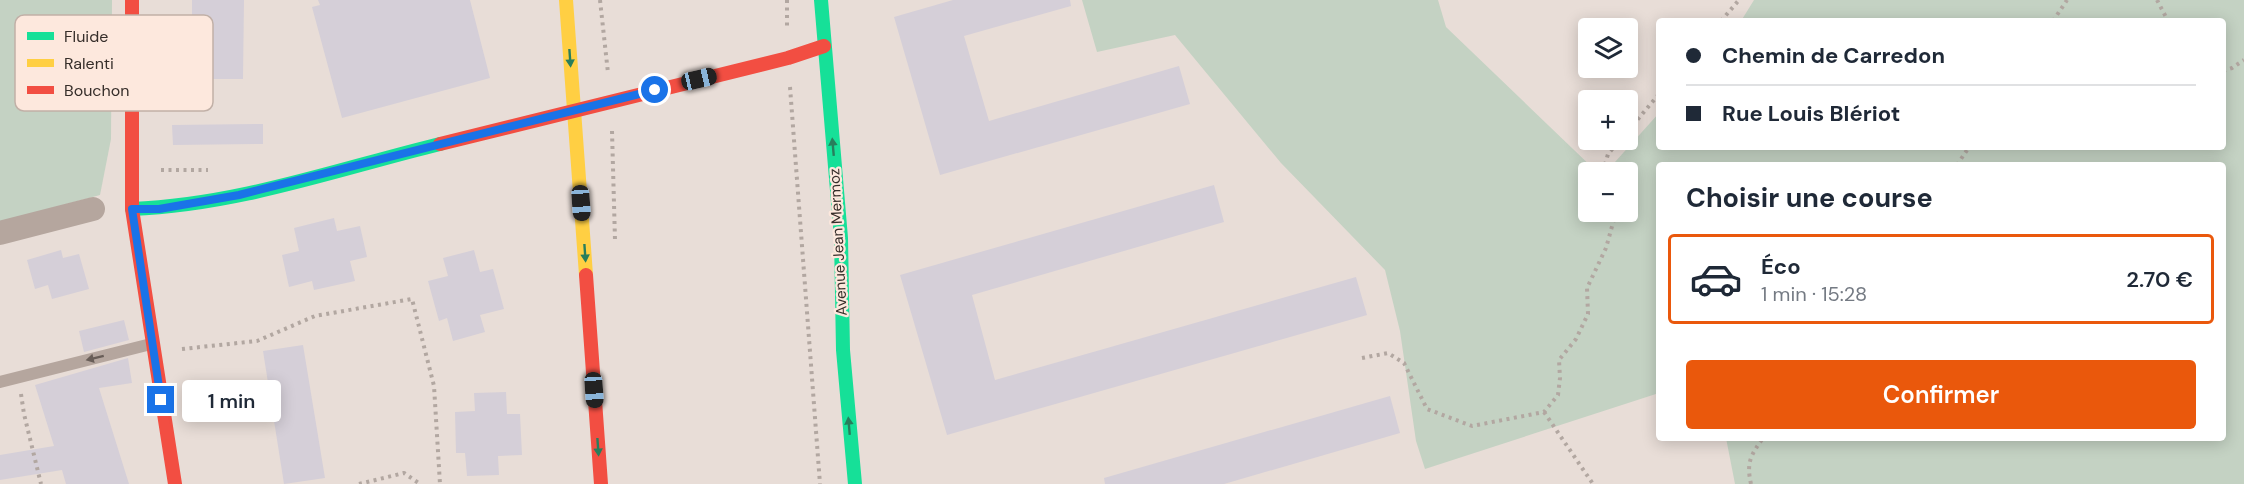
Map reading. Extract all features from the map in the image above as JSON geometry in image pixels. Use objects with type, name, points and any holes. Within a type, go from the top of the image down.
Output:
[{"type":"street","points":[[566,0],[601,484]]},
{"type":"street","name":"Avenue Jean Mermoz","points":[[821,0],[841,238],[843,350],[855,484]]},
{"type":"street","points":[[132,209],[159,209],[239,195],[610,100],[788,58],[825,46]]},
{"type":"street","points":[[132,111],[132,209],[175,484]]},
{"type":"street","points":[[0,233],[93,209]]},
{"type":"lane","points":[[0,382],[152,344]]},
{"type":"path","points":[[600,0],[610,100]]},
{"type":"path","points":[[787,0],[788,58],[820,484]]},
{"type":"path","points":[[1724,18],[1739,0]]},
{"type":"path","points":[[2055,18],[2067,0]]},
{"type":"path","points":[[2157,0],[2166,18]]},
{"type":"path","points":[[2226,69],[2244,60]]},
{"type":"path","points":[[1638,119],[1656,98]]},
{"type":"path","points":[[1362,358],[1388,353],[1404,363],[1427,409],[1472,426],[1544,412],[1558,395],[1560,378],[1558,360],[1576,339],[1588,314],[1587,288],[1606,248],[1613,222]]},
{"type":"path","points":[[178,350],[257,340],[315,316],[412,299],[434,386],[440,484]]},
{"type":"path","points":[[20,377],[24,414],[41,484]]},
{"type":"path","points":[[1544,412],[1593,484]]},
{"type":"path","points":[[1750,484],[1747,467],[1761,441]]},
{"type":"path","points":[[359,484],[404,473],[420,484]]},
{"type":"green space","points":[[0,0],[112,0],[112,15],[15,15],[15,111],[111,111],[111,139],[100,195],[0,222]]},
{"type":"green space","points":[[1082,0],[1438,0],[1446,27],[1587,162],[1578,162],[1578,222],[1638,222],[1638,162],[1615,162],[1626,150],[1638,150],[1638,136],[1656,116],[1656,150],[2226,150],[2226,18],[1743,18],[1754,0],[2244,0],[2244,484],[1735,484],[1727,441],[2226,441],[2226,162],[1656,162],[1656,394],[1425,469],[1416,441],[1400,331],[1385,270],[1281,163],[1175,35],[1097,52]]},
{"type":"building","points":[[192,0],[244,0],[243,79],[213,79],[213,15],[192,15]]},
{"type":"building","points":[[318,0],[470,0],[490,78],[342,118],[312,7],[320,5]]},
{"type":"building","points":[[953,0],[1070,0],[1071,6],[964,36],[989,121],[1179,66],[1190,104],[940,175],[894,17]]},
{"type":"building","points":[[263,124],[263,144],[173,145],[172,125]]},
{"type":"building","points":[[1214,185],[1224,222],[972,295],[995,380],[1356,277],[1367,315],[947,435],[900,275]]},
{"type":"building","points":[[334,218],[337,231],[360,226],[367,257],[350,261],[355,281],[314,290],[312,281],[289,287],[282,255],[299,251],[294,228]]},
{"type":"building","points":[[61,250],[63,258],[79,254],[89,289],[52,299],[48,285],[35,289],[27,260]]},
{"type":"building","points":[[474,250],[480,272],[493,269],[504,309],[480,315],[485,332],[453,341],[447,318],[439,321],[428,281],[448,276],[443,258]]},
{"type":"building","points":[[124,320],[129,340],[84,352],[79,331]]},
{"type":"building","points":[[303,345],[325,478],[284,484],[263,351]]},
{"type":"building","points":[[128,358],[132,383],[99,388],[129,484],[66,484],[62,470],[0,480],[0,455],[54,446],[35,385]]},
{"type":"building","points":[[506,392],[507,414],[520,414],[522,455],[498,456],[499,475],[467,476],[465,453],[456,453],[455,412],[475,411],[474,393]]},
{"type":"building","points":[[1390,396],[1400,433],[1224,484],[1105,484],[1104,478]]},
{"type":"traffic: fast","points":[[821,0],[841,238],[843,350],[855,484]]},
{"type":"traffic: fast","points":[[132,209],[210,201],[249,193],[440,144]]},
{"type":"traffic: slow","points":[[566,0],[586,275]]},
{"type":"traffic: jam","points":[[132,0],[132,15]]},
{"type":"traffic: jam","points":[[440,144],[788,58],[824,46]]},
{"type":"traffic: jam","points":[[132,111],[132,209],[175,484]]},
{"type":"traffic: jam","points":[[586,275],[601,484]]},
{"type":"route","points":[[161,400],[132,209],[159,209],[239,195],[655,90]]}]
